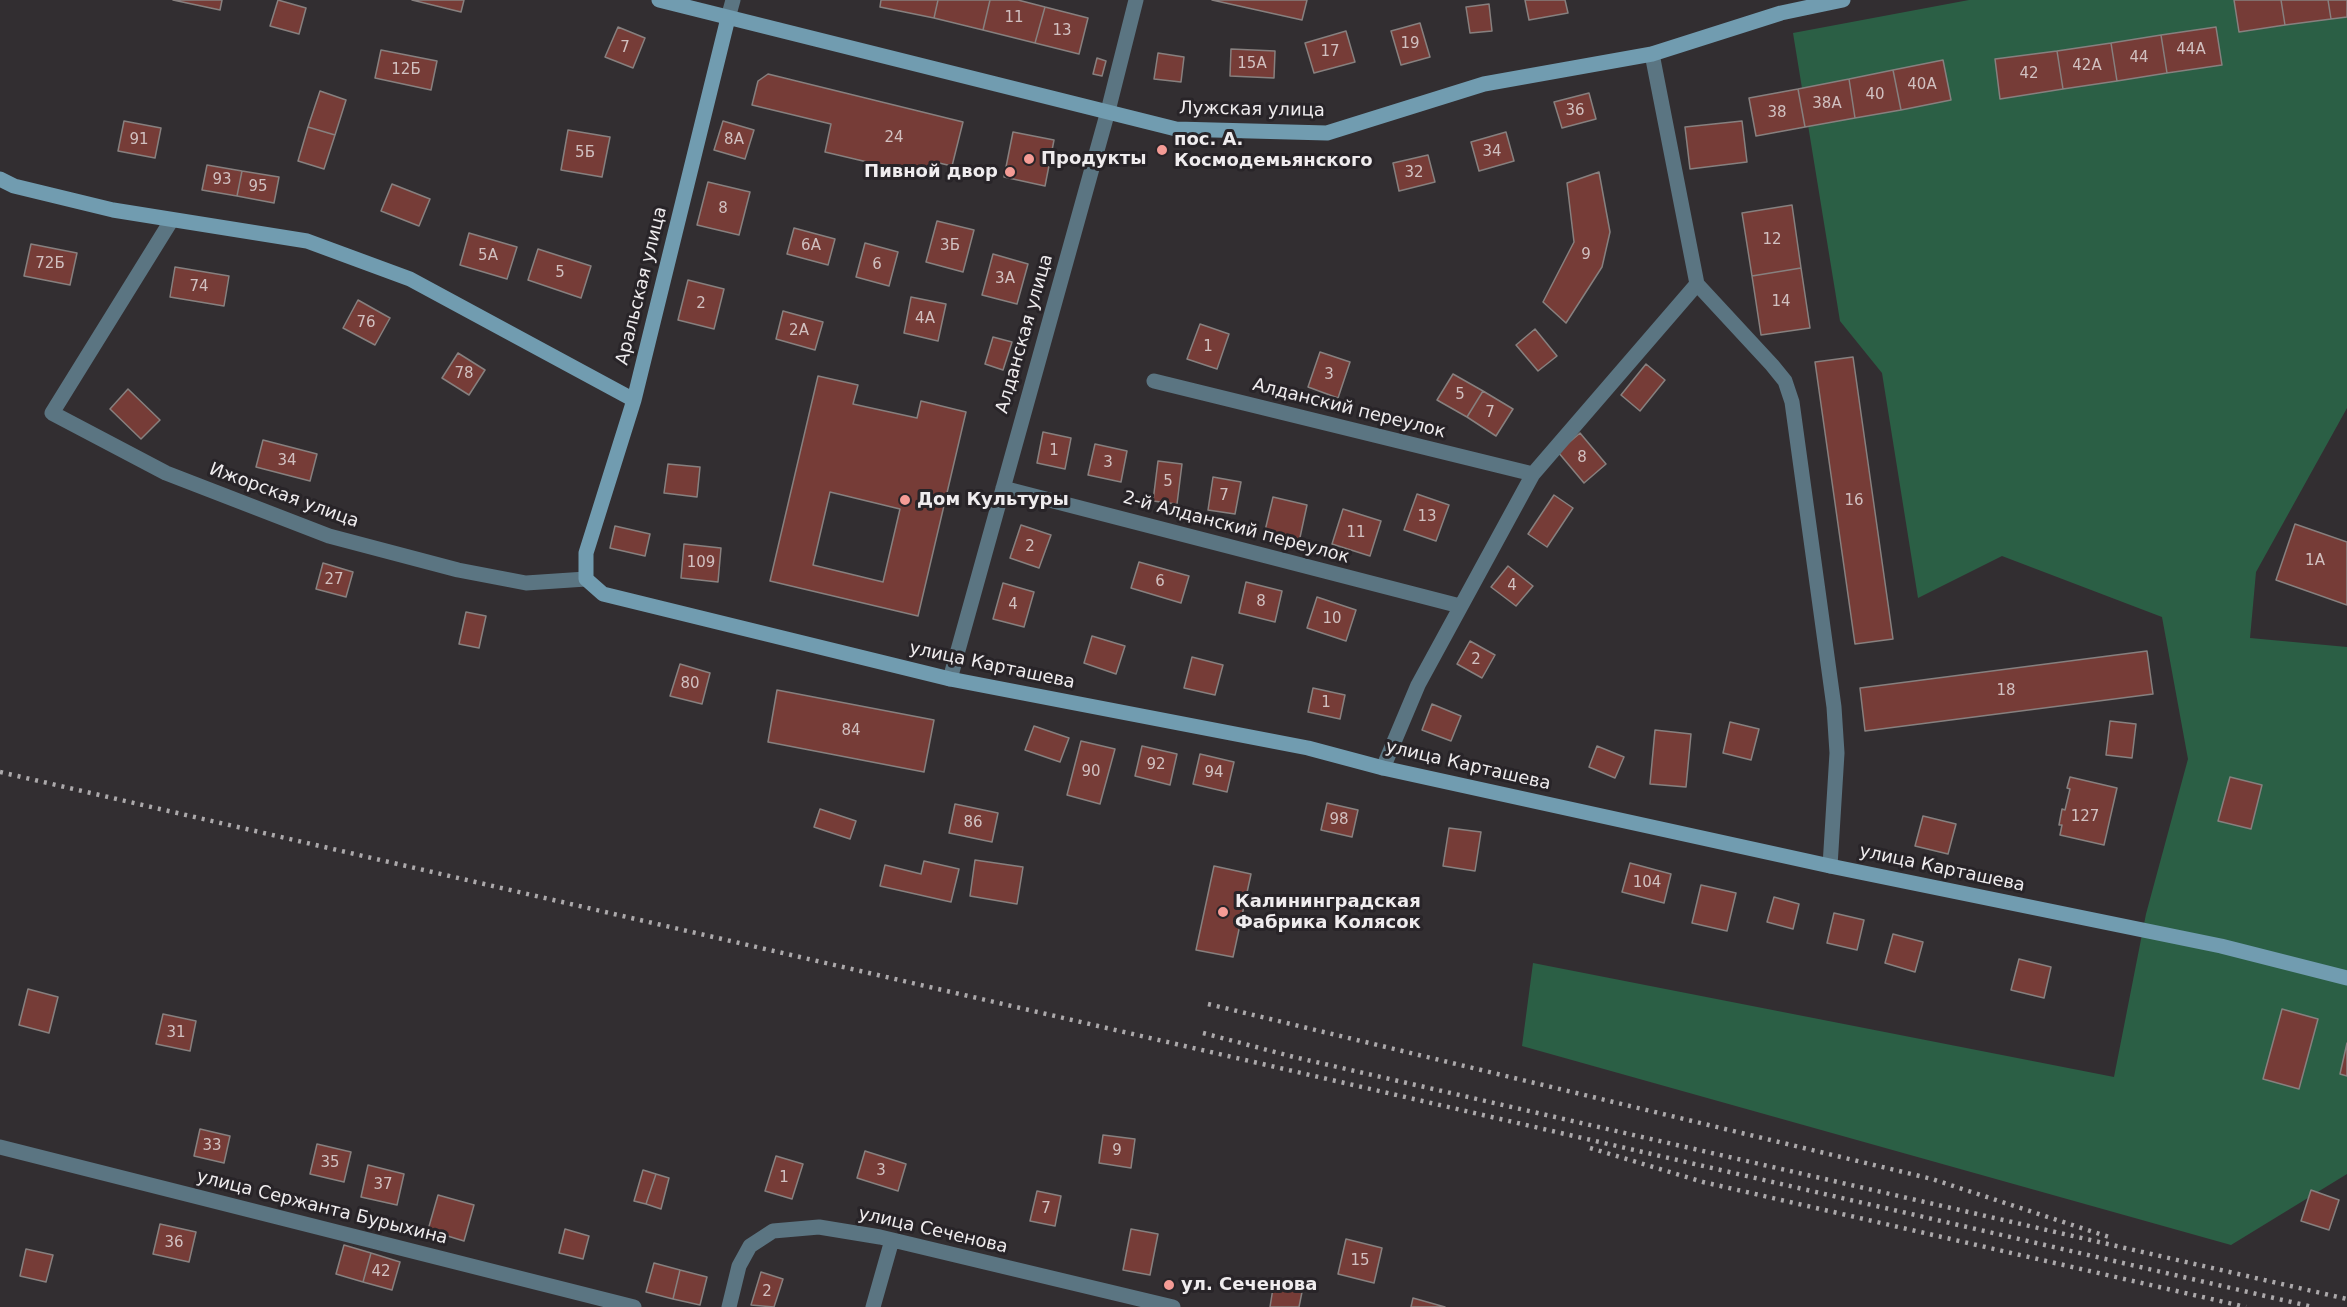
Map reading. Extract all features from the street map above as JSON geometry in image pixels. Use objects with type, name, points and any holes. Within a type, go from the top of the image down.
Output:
[{"type":"main road","name":"Лужская улица","points":[[659,0],[1176,129],[1327,133],[1484,84],[1652,54],[1781,13],[1843,0]]},
{"type":"main road","name":"Аральская улица","points":[[586,579],[586,553],[634,400],[728,18]]},
{"type":"main road","points":[[0,179],[14,186],[114,210],[171,221],[307,241],[410,279],[634,400]]},
{"type":"main road","name":"улица Карташева","points":[[586,579],[603,594],[950,679],[1308,748],[1383,768],[1830,866],[2221,946],[2347,978]]},
{"type":"street","name":"Аральская улица","points":[[728,18],[733,0]]},
{"type":"street","name":"Алданская улица","points":[[950,679],[1108,111],[1136,0]]},
{"type":"street","points":[[1652,54],[1697,284],[1772,364],[1785,381],[1792,402],[1834,707],[1837,753],[1830,866]]},
{"type":"street","name":"Ижорская улица","points":[[171,221],[52,412],[166,473],[329,536],[458,570],[526,583],[586,579]]},
{"type":"street","points":[[1383,768],[1418,685],[1533,474],[1697,284]]},
{"type":"street","name":"Алданский переулок","points":[[1154,381],[1533,474]]},
{"type":"street","name":"2-й Алданский переулок","points":[[1003,488],[1460,606]]},
{"type":"street","name":"улица Сержанта Бурыхина","points":[[0,1147],[634,1307]]},
{"type":"street","name":"улица Сеченова","points":[[729,1307],[740,1266],[750,1246],[773,1231],[819,1227],[892,1240],[1173,1307]]},
{"type":"street","points":[[873,1307],[892,1240]]},
{"type":"green space","points":[[1969,0],[2347,0],[2347,408],[2256,572],[2250,638],[2347,647],[2347,1174],[2231,1245],[1522,1046],[1533,963],[2114,1077],[2146,914],[2188,759],[2162,617],[2002,556],[1918,598],[1882,373],[1840,321],[1793,33]]},
{"type":"building","points":[[173,0],[222,0],[220,10]]},
{"type":"building","points":[[278,0],[306,8],[299,34],[270,26]]},
{"type":"building","points":[[412,0],[464,0],[461,12]]},
{"type":"building","points":[[881,0],[938,0],[934,18],[880,7]]},
{"type":"building","points":[[938,0],[990,0],[983,30],[934,18]]},
{"type":"building","points":[[990,0],[1018,0],[1045,7],[1035,43],[983,30]]},
{"type":"building","points":[[1212,0],[1307,0],[1302,20]]},
{"type":"building","points":[[1525,0],[1565,0],[1568,13],[1529,20]]},
{"type":"building","points":[[2234,0],[2281,0],[2285,25],[2239,32]]},
{"type":"building","points":[[2281,0],[2328,0],[2331,19],[2285,25]]},
{"type":"building","points":[[2328,0],[2347,0],[2347,17],[2331,19]]},
{"type":"building","points":[[1489,4],[1492,31],[1470,33],[1466,7]]},
{"type":"building","points":[[1045,7],[1088,18],[1079,54],[1035,43]]},
{"type":"building","points":[[1420,23],[1430,57],[1401,65],[1391,31]]},
{"type":"building","points":[[618,27],[645,38],[633,68],[605,57]]},
{"type":"building","points":[[2216,27],[2222,65],[2167,73],[2161,35]]},
{"type":"building","points":[[1346,31],[1355,62],[1314,73],[1305,43]]},
{"type":"building","points":[[2161,35],[2167,73],[2117,81],[2111,43]]},
{"type":"building","points":[[2111,43],[2117,81],[2063,89],[2057,51]]},
{"type":"building","points":[[1231,49],[1275,51],[1274,78],[1230,76]]},
{"type":"building","points":[[381,50],[437,61],[431,90],[375,78]]},
{"type":"building","points":[[2057,51],[2063,89],[2000,99],[1995,59]]},
{"type":"building","points":[[1158,53],[1184,57],[1181,82],[1154,79]]},
{"type":"building","points":[[1097,58],[1106,61],[1102,76],[1093,74]]},
{"type":"building","points":[[1943,60],[1951,100],[1901,110],[1893,70]]},
{"type":"building","points":[[1893,70],[1901,110],[1855,118],[1849,79]]},
{"type":"building","points":[[768,74],[963,122],[952,166],[939,163],[935,178],[825,152],[831,124],[752,105],[758,81]]},
{"type":"building","points":[[1849,79],[1855,118],[1805,127],[1798,89]]},
{"type":"building","points":[[1798,89],[1805,127],[1756,136],[1749,98]]},
{"type":"building","points":[[320,91],[346,100],[335,135],[308,127]]},
{"type":"building","points":[[1589,93],[1596,119],[1562,128],[1554,102]]},
{"type":"building","points":[[124,121],[161,128],[155,158],[118,151]]},
{"type":"building","points":[[723,121],[754,130],[745,159],[714,150]]},
{"type":"building","points":[[1742,121],[1747,162],[1690,169],[1685,127]]},
{"type":"building","points":[[308,127],[335,135],[324,169],[298,161]]},
{"type":"building","points":[[568,130],[610,137],[602,177],[561,170]]},
{"type":"building","name":"Продукты","points":[[1013,132],[1054,140],[1045,186],[1004,177]]},
{"type":"building","points":[[1506,132],[1514,161],[1479,171],[1471,142]]},
{"type":"building","points":[[1428,155],[1435,182],[1399,191],[1393,163]]},
{"type":"building","points":[[207,165],[242,171],[237,196],[202,190]]},
{"type":"building","points":[[242,171],[279,177],[274,203],[237,196]]},
{"type":"building","points":[[1599,172],[1610,232],[1602,267],[1566,323],[1543,302],[1574,242],[1567,183]]},
{"type":"building","points":[[708,182],[750,192],[739,235],[697,225]]},
{"type":"building","points":[[392,184],[430,199],[419,226],[381,211]]},
{"type":"building","points":[[1792,205],[1801,268],[1752,276],[1742,213]]},
{"type":"building","points":[[937,221],[974,230],[963,272],[926,262]]},
{"type":"building","points":[[794,228],[835,239],[828,265],[787,254]]},
{"type":"building","points":[[469,233],[517,247],[507,279],[460,265]]},
{"type":"building","points":[[865,243],[898,252],[889,286],[856,277]]},
{"type":"building","points":[[31,244],[77,253],[70,285],[24,276]]},
{"type":"building","points":[[538,249],[591,266],[581,298],[528,280]]},
{"type":"building","points":[[993,254],[1028,264],[1017,304],[982,295]]},
{"type":"building","points":[[175,267],[229,276],[224,306],[170,297]]},
{"type":"building","points":[[1801,268],[1810,328],[1761,335],[1752,276]]},
{"type":"building","points":[[688,280],[724,289],[714,329],[678,320]]},
{"type":"building","points":[[911,297],[946,304],[938,341],[904,333]]},
{"type":"building","points":[[358,300],[390,318],[375,345],[343,328]]},
{"type":"building","points":[[783,311],[823,322],[815,350],[776,339]]},
{"type":"building","points":[[1200,324],[1229,334],[1217,369],[1187,359]]},
{"type":"building","points":[[1535,329],[1557,356],[1538,371],[1516,345]]},
{"type":"building","points":[[993,337],[1012,342],[1003,370],[985,364]]},
{"type":"building","points":[[1320,352],[1350,362],[1338,398],[1308,387]]},
{"type":"building","points":[[458,353],[485,370],[469,395],[442,378]]},
{"type":"building","points":[[1853,357],[1893,639],[1855,644],[1815,362]]},
{"type":"building","points":[[1646,364],[1665,380],[1640,411],[1621,395]]},
{"type":"building","points":[[1453,374],[1483,391],[1467,417],[1437,400]]},
{"type":"building","name":"Дом Культуры","points":[[818,376],[858,385],[853,404],[917,418],[921,401],[966,412],[918,616],[770,581]],"holes":[[[830,492],[900,509],[883,582],[813,565]]]},
{"type":"building","points":[[128,389],[160,420],[141,439],[110,409]]},
{"type":"building","points":[[1483,391],[1513,409],[1496,436],[1467,417]]},
{"type":"building","points":[[1043,432],[1071,438],[1065,469],[1037,463]]},
{"type":"building","points":[[1580,433],[1606,464],[1584,483],[1558,452]]},
{"type":"building","points":[[263,440],[317,454],[310,481],[256,467]]},
{"type":"building","points":[[1095,444],[1127,451],[1121,482],[1088,475]]},
{"type":"building","points":[[1158,461],[1182,464],[1177,504],[1153,501]]},
{"type":"building","points":[[668,464],[700,467],[697,497],[664,493]]},
{"type":"building","points":[[1213,477],[1241,482],[1235,514],[1208,510]]},
{"type":"building","points":[[1417,494],[1449,505],[1436,541],[1404,530]]},
{"type":"building","points":[[1554,495],[1573,508],[1547,547],[1528,534]]},
{"type":"building","points":[[1273,497],[1307,505],[1299,542],[1264,535]]},
{"type":"building","points":[[1343,509],[1381,521],[1370,556],[1332,544]]},
{"type":"building","points":[[2295,524],[2347,542],[2347,605],[2276,580]]},
{"type":"building","points":[[1021,525],[1051,535],[1039,568],[1010,558]]},
{"type":"building","points":[[615,526],[650,534],[645,556],[610,548]]},
{"type":"building","points":[[684,544],[721,548],[718,582],[681,578]]},
{"type":"building","points":[[1139,562],[1189,576],[1181,603],[1131,588]]},
{"type":"building","points":[[323,563],[353,572],[346,597],[316,589]]},
{"type":"building","points":[[1508,566],[1533,586],[1516,606],[1491,587]]},
{"type":"building","points":[[1246,582],[1282,591],[1275,622],[1239,613]]},
{"type":"building","points":[[1003,583],[1034,592],[1024,627],[993,619]]},
{"type":"building","points":[[1317,597],[1356,610],[1346,641],[1307,628]]},
{"type":"building","points":[[466,612],[486,616],[479,648],[459,644]]},
{"type":"building","points":[[1092,636],[1125,646],[1116,674],[1084,663]]},
{"type":"building","points":[[1470,641],[1495,655],[1482,678],[1457,664]]},
{"type":"building","points":[[2147,651],[2153,694],[1865,731],[1860,688]]},
{"type":"building","points":[[1192,657],[1223,665],[1215,695],[1184,688]]},
{"type":"building","points":[[680,664],[710,673],[702,704],[670,696]]},
{"type":"building","points":[[1313,688],[1345,695],[1340,719],[1308,712]]},
{"type":"building","points":[[777,690],[934,720],[924,772],[768,742]]},
{"type":"building","points":[[1432,704],[1461,716],[1451,741],[1422,730]]},
{"type":"building","points":[[2110,721],[2136,724],[2132,758],[2106,755]]},
{"type":"building","points":[[1730,722],[1759,729],[1751,760],[1723,753]]},
{"type":"building","points":[[1034,726],[1069,738],[1060,762],[1025,750]]},
{"type":"building","points":[[1655,730],[1691,734],[1686,787],[1650,784]]},
{"type":"building","points":[[1081,741],[1115,749],[1100,804],[1067,795]]},
{"type":"building","points":[[1142,746],[1177,754],[1170,785],[1135,776]]},
{"type":"building","points":[[1597,746],[1624,757],[1615,778],[1589,767]]},
{"type":"building","points":[[1200,754],[1234,762],[1227,792],[1193,784]]},
{"type":"building","points":[[2070,777],[2117,788],[2104,845],[2060,835],[2062,825],[2059,825],[2062,809],[2065,810],[2070,789],[2067,788]]},
{"type":"building","points":[[2230,777],[2262,785],[2251,829],[2218,821]]},
{"type":"building","points":[[1327,803],[1358,810],[1352,837],[1321,830]]},
{"type":"building","points":[[955,804],[998,813],[992,842],[949,833]]},
{"type":"building","points":[[820,809],[856,821],[850,839],[814,827]]},
{"type":"building","points":[[1923,816],[1956,824],[1948,854],[1915,846]]},
{"type":"building","points":[[1449,828],[1481,832],[1475,871],[1443,866]]},
{"type":"building","points":[[975,860],[1023,867],[1017,904],[970,896]]},
{"type":"building","points":[[924,861],[959,869],[951,902],[880,886],[885,865],[921,874]]},
{"type":"building","points":[[1630,863],[1671,874],[1664,903],[1622,892]]},
{"type":"building","name":"Калининградская Фабрика Колясок","points":[[1214,866],[1251,874],[1233,957],[1196,950]]},
{"type":"building","points":[[1701,885],[1736,893],[1727,931],[1692,923]]},
{"type":"building","points":[[1774,897],[1799,904],[1793,929],[1767,922]]},
{"type":"building","points":[[1834,913],[1864,920],[1857,950],[1827,943]]},
{"type":"building","points":[[1893,934],[1923,942],[1915,972],[1885,963]]},
{"type":"building","points":[[2019,959],[2051,967],[2044,998],[2011,990]]},
{"type":"building","points":[[28,989],[58,997],[49,1033],[19,1025]]},
{"type":"building","points":[[2282,1009],[2318,1019],[2299,1089],[2263,1079]]},
{"type":"building","points":[[163,1014],[196,1021],[190,1051],[156,1044]]},
{"type":"building","points":[[2347,1043],[2347,1076],[2340,1074]]},
{"type":"building","points":[[200,1129],[230,1136],[224,1163],[194,1156]]},
{"type":"building","points":[[1103,1135],[1135,1139],[1131,1168],[1099,1163]]},
{"type":"building","points":[[317,1144],[351,1152],[344,1182],[310,1174]]},
{"type":"building","points":[[865,1151],[906,1164],[898,1191],[857,1178]]},
{"type":"building","points":[[776,1156],[803,1164],[792,1199],[765,1191]]},
{"type":"building","points":[[368,1165],[404,1174],[397,1205],[361,1197]]},
{"type":"building","points":[[643,1170],[656,1174],[646,1204],[634,1201]]},
{"type":"building","points":[[656,1174],[669,1178],[661,1209],[646,1204]]},
{"type":"building","points":[[2311,1190],[2339,1200],[2329,1230],[2301,1221]]},
{"type":"building","points":[[1037,1191],[1061,1196],[1055,1226],[1030,1221]]},
{"type":"building","points":[[438,1195],[474,1205],[464,1241],[428,1230]]},
{"type":"building","points":[[160,1224],[196,1232],[189,1262],[153,1254]]},
{"type":"building","points":[[565,1229],[589,1236],[583,1259],[559,1253]]},
{"type":"building","points":[[1131,1229],[1158,1234],[1150,1275],[1123,1270]]},
{"type":"building","points":[[1346,1239],[1382,1248],[1374,1283],[1338,1274]]},
{"type":"building","points":[[344,1245],[371,1253],[363,1282],[336,1274]]},
{"type":"building","points":[[26,1249],[53,1255],[46,1282],[20,1276]]},
{"type":"building","points":[[371,1253],[400,1262],[392,1290],[363,1282]]},
{"type":"building","points":[[654,1263],[680,1270],[673,1299],[646,1292]]},
{"type":"building","points":[[680,1270],[707,1277],[700,1305],[673,1299]]},
{"type":"building","points":[[761,1272],[783,1279],[774,1307],[751,1305]]},
{"type":"building","points":[[1274,1282],[1303,1287],[1299,1307],[1270,1307]]},
{"type":"building","points":[[1413,1298],[1445,1307],[1411,1307]]},
{"type":"railway","points":[[0,772],[2313,1307]]},
{"type":"railway","points":[[1208,1004],[1932,1179],[2112,1238]]},
{"type":"railway","points":[[1203,1033],[1294,1057],[2347,1299]]},
{"type":"railway","points":[[1590,1148],[1703,1182],[2246,1307]]},
{"type":"place","name":"пос. А. Космодемьянского","points":[[1162,150]]},
{"type":"place","name":"Продукты","points":[[1029,159]]},
{"type":"place","name":"Пивной двор","points":[[1010,172]]},
{"type":"place","name":"Дом Культуры","points":[[905,500]]},
{"type":"place","name":"Калининградская Фабрика Колясок","points":[[1223,912]]},
{"type":"place","name":"ул. Сеченова","points":[[1169,1285]]}]
